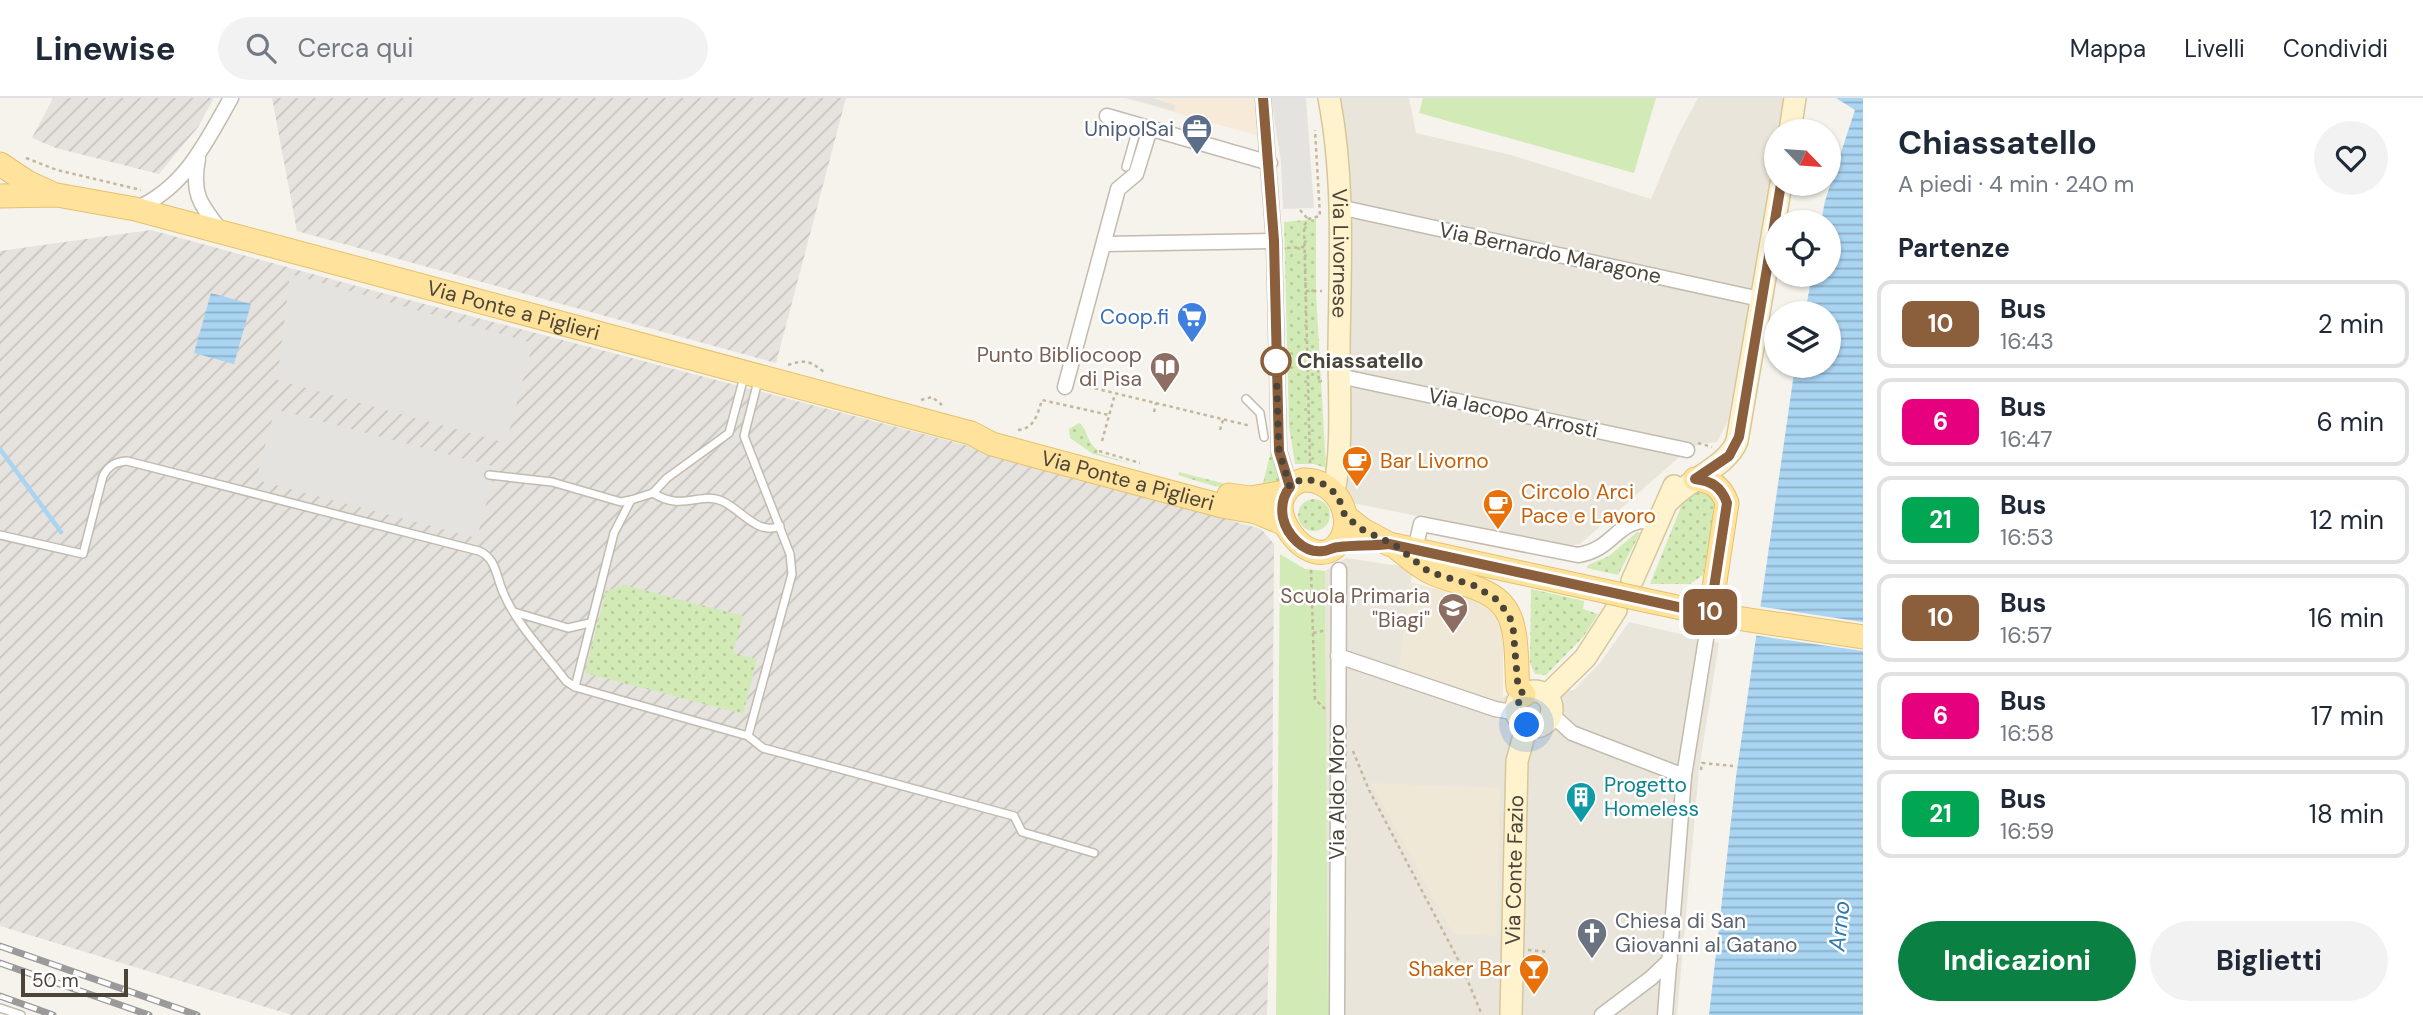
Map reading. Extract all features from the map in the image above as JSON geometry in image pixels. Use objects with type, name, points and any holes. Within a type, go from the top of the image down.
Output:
[{"type":"main road","name":"Via Livornese","points":[[1329,98],[1336,149],[1330,211],[1332,378],[1338,461],[1334,492]]},
{"type":"main road","points":[[1792,119],[1795,99]]},
{"type":"main road","name":"Via Ponte a Piglieri","points":[[0,164],[27,182],[57,195]]},
{"type":"main road","name":"Via Ponte a Piglieri","points":[[0,195],[140,200],[223,234],[971,433],[992,434],[1026,442],[1239,497],[1251,498],[1288,490]]},
{"type":"main road","points":[[1670,500],[1680,489],[1729,456],[1739,437],[1779,196]]},
{"type":"main road","points":[[1638,590],[1660,522],[1677,482],[1686,470],[1727,436],[1745,396]]},
{"type":"main road","name":"Via Ponte a Piglieri","points":[[971,433],[992,444],[1185,496],[1256,512],[1285,524]]},
{"type":"main road","points":[[1336,547],[1343,536],[1345,516],[1340,501],[1334,492],[1320,482],[1307,479],[1298,481],[1288,490],[1282,509],[1285,524],[1294,538],[1310,550],[1321,552],[1336,547],[1400,546],[1429,572],[1473,585],[1502,605],[1513,627],[1518,687],[1533,709],[1585,658],[1610,601]]},
{"type":"main road","points":[[1695,479],[1715,485],[1727,503],[1710,614]]},
{"type":"main road","points":[[1345,516],[1363,530],[1400,546],[1610,601],[1638,590],[1710,614],[1863,637]]},
{"type":"main road","name":"Via Conte Fazio","points":[[1511,1015],[1517,761],[1533,709]]},
{"type":"street","points":[[140,200],[164,193],[198,158],[231,98]]},
{"type":"street","points":[[1263,98],[1274,241],[1266,435],[1279,451],[1288,490]]},
{"type":"street","points":[[1107,116],[1270,163]]},
{"type":"street","points":[[1065,384],[1118,189],[1136,174],[1144,127]]},
{"type":"street","points":[[198,158],[194,186],[198,199],[223,234]]},
{"type":"street","name":"Via Bernardo Maragone","points":[[1330,211],[1760,299]]},
{"type":"street","points":[[1105,244],[1274,241]]},
{"type":"street","name":"Via Iacopo Arrosti","points":[[1332,378],[1687,450]]},
{"type":"street","points":[[1400,546],[1421,524],[1578,555],[1596,550],[1635,521],[1660,522]]},
{"type":"street","name":"Via Aldo Moro","points":[[1337,1015],[1339,569]]},
{"type":"street","points":[[1665,1015],[1684,776],[1710,614]]},
{"type":"street","points":[[1338,656],[1495,709],[1533,709],[1572,733],[1684,776]]},
{"type":"street","points":[[1602,1015],[1670,960]]},
{"type":"lane","points":[[1126,167],[1144,127]]},
{"type":"lane","points":[[489,475],[534,478],[621,502],[653,493],[667,478],[729,433],[752,375]]},
{"type":"lane","points":[[748,736],[792,574],[790,554],[744,436],[752,375]]},
{"type":"lane","points":[[1246,398],[1258,411],[1266,435]]},
{"type":"lane","points":[[0,535],[83,554],[107,470],[117,462],[137,461],[484,553],[492,560],[513,611],[566,681],[575,687],[748,736],[763,748],[1014,816],[1022,832],[1094,853]]},
{"type":"lane","points":[[653,493],[668,502],[717,499],[760,527],[780,526]]},
{"type":"lane","points":[[575,687],[614,533],[631,500]]},
{"type":"lane","points":[[513,611],[568,628],[590,622]]},
{"type":"lane","points":[[0,1008],[21,1015]]},
{"type":"path","points":[[1310,463],[1304,226],[1308,219],[1330,211],[1314,120]]},
{"type":"path","points":[[25,157],[140,200]]},
{"type":"path","points":[[1300,209],[1308,219]]},
{"type":"path","points":[[1306,291],[1322,291]]},
{"type":"path","points":[[1308,357],[1317,356],[1319,382],[1332,378]]},
{"type":"path","points":[[781,366],[805,360],[824,372]]},
{"type":"path","points":[[1065,384],[1223,420],[1266,435]]},
{"type":"path","points":[[1102,441],[1115,394]]},
{"type":"path","points":[[919,401],[932,397],[947,408]]},
{"type":"path","points":[[1018,430],[1031,426],[1036,420],[1042,400],[1109,415]]},
{"type":"path","points":[[1154,412],[1156,403]]},
{"type":"path","points":[[1220,430],[1223,420]]},
{"type":"path","points":[[1099,450],[1143,465]]},
{"type":"path","points":[[1311,570],[1315,699],[1328,712]]},
{"type":"path","points":[[1313,634],[1320,632]]},
{"type":"path","points":[[1354,756],[1369,790],[1462,967],[1482,1015]]},
{"type":"path","points":[[1699,769],[1702,762],[1733,766]]},
{"type":"path","points":[[1523,949],[1549,952]]},
{"type":"shaded area","points":[[53,98],[214,98],[198,127],[159,174],[56,148],[32,138]]},
{"type":"shaded area","points":[[272,98],[846,98],[776,363],[297,231]]},
{"type":"shaded area","points":[[1124,98],[1255,98],[1261,136],[1245,132]]},
{"type":"shaded area","points":[[1127,98],[1152,98],[1175,105],[1174,111]]},
{"type":"shaded area","points":[[1271,98],[1306,98],[1314,208],[1283,209],[1281,162]]},
{"type":"shaded area","points":[[1339,98],[1409,98],[1416,133],[1511,155],[1651,199],[1678,135],[1698,98],[1785,98],[1781,119],[1764,119],[1764,196],[1768,196],[1728,421],[1717,442],[1700,444],[1684,453],[1580,544],[1565,546],[1348,502],[1345,497]]},
{"type":"shaded area","points":[[151,230],[977,448],[1261,529],[1274,544],[1272,850],[1267,1015],[292,1015],[0,926],[0,251]]},
{"type":"shaded area","points":[[290,274],[533,343],[506,443],[277,380]]},
{"type":"shaded area","points":[[275,409],[496,467],[477,538],[256,480]]},
{"type":"shaded area","points":[[1346,558],[1413,568],[1399,670],[1492,699],[1525,693],[1574,690],[1600,663],[1629,622],[1719,643],[1699,770],[1677,1015],[1328,1015],[1325,571]]},
{"type":"shaded area","name":"Scuola Primaria \"Biagi\"","points":[[1410,582],[1478,600],[1492,610],[1501,628],[1503,643],[1503,699],[1492,699],[1399,670]]},
{"type":"shaded area","points":[[1371,783],[1500,788],[1497,936],[1453,934]]},
{"type":"green space","points":[[1423,98],[1656,98],[1634,173],[1419,113]]},
{"type":"green space","points":[[1316,219],[1316,293],[1326,468],[1314,464],[1295,464],[1289,426],[1284,222]]},
{"type":"green space","points":[[1079,423],[1091,444],[1098,450],[1097,453],[1135,465],[1093,454],[1070,438],[1069,429]]},
{"type":"green space","points":[[1271,451],[1281,471],[1279,483],[1270,490],[1238,491],[1178,475],[1179,472],[1238,487],[1262,487]]},
{"type":"green space","points":[[1697,491],[1712,497],[1716,504],[1703,575],[1690,584],[1650,584],[1685,497]]},
{"type":"green space","points":[[1314,499],[1325,504],[1330,515],[1325,526],[1314,531],[1303,526],[1298,515],[1303,504]]},
{"type":"green space","points":[[1637,532],[1640,533],[1618,575],[1587,568],[1588,565],[1609,556]]},
{"type":"green space","points":[[1280,554],[1305,569],[1325,571],[1328,1015],[1276,1015]]},
{"type":"green space","points":[[624,585],[743,616],[733,653],[757,659],[743,714],[585,673],[606,591]]},
{"type":"green space","points":[[1531,589],[1584,601],[1583,609],[1598,614],[1583,637],[1546,675],[1535,674],[1530,663]]},
{"type":"water","name":"Arno","points":[[1836,98],[1863,98],[1863,1015],[1709,1015],[1736,777],[1793,378],[1841,378],[1841,301],[1807,301],[1810,287],[1841,287],[1841,210],[1823,210],[1827,196],[1841,196],[1841,152],[1855,110]]},
{"type":"water","points":[[211,293],[251,304],[234,364],[194,353]]},
{"type":"pier","points":[[1756,606],[1863,622],[1863,651],[1752,635]]},
{"type":"waterway","points":[[0,449],[61,532]]},
{"type":"railway","points":[[0,946],[197,1015]]},
{"type":"railway","points":[[0,963],[149,1015]]},
{"type":"railway","points":[[0,996],[53,1015]]},
{"type":"bus line","name":"10","points":[[1263,98],[1274,241],[1279,451],[1290,487],[1282,499],[1282,509],[1285,524],[1294,538],[1316,552],[1336,547],[1389,544],[1710,614],[1727,503],[1715,485],[1695,479],[1729,456],[1739,437],[1779,196]]},
{"type":"place","name":"UnipolSai","points":[[1197,156]]},
{"type":"place","name":"Coop.fi","points":[[1192,344]]},
{"type":"place","name":"Chiassatello","points":[[1276,361]]},
{"type":"place","name":"Punto Bibliocoop di Pisa","points":[[1165,394]]},
{"type":"place","name":"Bar Livorno","points":[[1357,488]]},
{"type":"place","name":"Circolo Arci Pace e Lavoro","points":[[1498,531]]},
{"type":"place","name":"Scuola Primaria \"Biagi\"","points":[[1453,635]]},
{"type":"place","name":"Progetto Homeless","points":[[1581,824]]},
{"type":"place","name":"Chiesa di San Giovanni al Gatano","points":[[1592,960]]},
{"type":"place","name":"Shaker Bar","points":[[1534,996]]},
{"type":"route","points":[[1276,361],[1279,451],[1290,487],[1307,479],[1326,485],[1338,496],[1345,516],[1363,530],[1395,545],[1429,572],[1473,585],[1502,605],[1513,627],[1518,687],[1524,695],[1517,706],[1518,717],[1527,725]]}]
